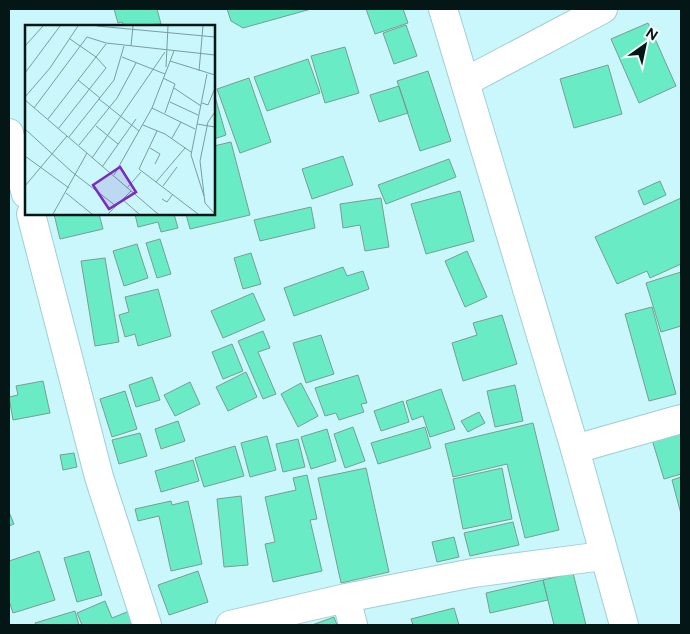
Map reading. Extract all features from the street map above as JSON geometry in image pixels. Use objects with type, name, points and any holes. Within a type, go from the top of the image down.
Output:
[{"type":"main road","points":[[443,9],[574,449],[624,625]]},
{"type":"main road","points":[[465,82],[603,9]]},
{"type":"main road","points":[[9,133],[25,190]]},
{"type":"main road","points":[[31,215],[99,477],[147,625]]},
{"type":"main road","points":[[574,449],[681,419]]},
{"type":"main road","points":[[230,625],[346,598],[473,574],[603,556]]},
{"type":"main road","points":[[346,598],[353,625]]},
{"type":"building","points":[[114,9],[157,9],[161,24],[124,25],[122,22],[118,23]]},
{"type":"building","points":[[227,9],[311,9],[243,28],[231,21]]},
{"type":"building","points":[[366,9],[403,9],[408,23],[375,34]]},
{"type":"building","points":[[648,23],[676,86],[639,103],[611,39]]},
{"type":"building","points":[[406,25],[417,56],[394,64],[383,33]]},
{"type":"building","points":[[345,47],[359,93],[325,103],[311,56]]},
{"type":"building","points":[[308,59],[320,93],[267,111],[254,77]]},
{"type":"building","points":[[608,65],[622,114],[574,128],[560,79]]},
{"type":"building","points":[[428,71],[451,141],[420,151],[397,81]]},
{"type":"building","points":[[249,78],[271,142],[240,153],[217,89]]},
{"type":"building","points":[[399,86],[408,113],[379,122],[370,95]]},
{"type":"building","points":[[215,96],[226,135],[215,139]]},
{"type":"building","points":[[231,142],[250,215],[190,229],[186,215],[215,215],[215,146]]},
{"type":"building","points":[[343,156],[353,185],[312,199],[302,169]]},
{"type":"building","points":[[449,159],[456,177],[386,204],[378,185]]},
{"type":"building","points":[[660,181],[666,195],[644,205],[638,191]]},
{"type":"building","points":[[460,191],[474,241],[426,254],[411,204]]},
{"type":"building","points":[[381,198],[389,247],[365,251],[360,225],[343,228],[340,204]]},
{"type":"building","points":[[681,198],[681,264],[650,278],[647,271],[617,284],[595,237]]},
{"type":"building","points":[[311,207],[315,228],[260,241],[254,220]]},
{"type":"building","points":[[54,215],[99,215],[103,229],[60,239]]},
{"type":"building","points":[[135,215],[174,215],[178,228],[161,232],[158,222],[138,227]]},
{"type":"building","points":[[160,239],[171,274],[157,278],[146,243]]},
{"type":"building","points":[[137,244],[148,278],[124,286],[113,251]]},
{"type":"building","points":[[467,251],[487,297],[465,307],[445,261]]},
{"type":"building","points":[[251,253],[261,284],[243,289],[234,258]]},
{"type":"building","points":[[105,258],[119,342],[95,346],[81,261]]},
{"type":"building","points":[[343,267],[347,276],[363,271],[369,289],[294,316],[284,288]]},
{"type":"building","points":[[681,272],[681,326],[661,332],[646,283]]},
{"type":"building","points":[[158,289],[171,336],[138,346],[135,334],[125,337],[119,315],[129,312],[125,297]]},
{"type":"building","points":[[253,293],[265,320],[223,338],[211,311]]},
{"type":"building","points":[[652,307],[676,394],[649,401],[625,314]]},
{"type":"building","points":[[502,315],[517,364],[463,381],[452,343],[477,335],[473,323]]},
{"type":"building","points":[[263,331],[270,348],[258,352],[276,394],[263,399],[238,341]]},
{"type":"building","points":[[321,335],[334,374],[306,383],[293,343]]},
{"type":"building","points":[[232,344],[243,371],[223,379],[212,352]]},
{"type":"building","points":[[246,372],[257,397],[228,411],[216,387]]},
{"type":"building","points":[[358,375],[367,403],[361,404],[364,412],[339,420],[336,413],[325,416],[315,388]]},
{"type":"building","points":[[152,377],[160,400],[136,407],[129,385]]},
{"type":"building","points":[[43,381],[50,413],[13,420],[9,397],[18,395],[16,386]]},
{"type":"building","points":[[190,382],[200,404],[175,416],[164,395]]},
{"type":"building","points":[[301,383],[318,416],[298,427],[281,394]]},
{"type":"building","points":[[515,385],[523,421],[495,427],[487,391]]},
{"type":"building","points":[[441,389],[455,429],[430,437],[423,416],[412,420],[406,401]]},
{"type":"building","points":[[125,391],[137,429],[112,437],[100,399]]},
{"type":"building","points":[[403,401],[409,422],[381,431],[374,411]]},
{"type":"building","points":[[479,412],[485,423],[468,432],[461,421]]},
{"type":"building","points":[[178,421],[185,441],[161,449],[155,429]]},
{"type":"building","points":[[533,423],[559,530],[525,538],[507,464],[453,477],[445,444]]},
{"type":"building","points":[[681,423],[681,474],[664,479],[650,433]]},
{"type":"building","points":[[353,427],[365,461],[345,468],[334,434]]},
{"type":"building","points":[[425,427],[431,448],[378,464],[371,443]]},
{"type":"building","points":[[327,429],[336,461],[311,469],[301,437]]},
{"type":"building","points":[[140,433],[147,456],[119,464],[112,440]]},
{"type":"building","points":[[267,436],[276,470],[250,477],[241,443]]},
{"type":"building","points":[[298,439],[305,467],[283,472],[276,444]]},
{"type":"building","points":[[235,446],[244,476],[204,487],[195,458]]},
{"type":"building","points":[[74,453],[77,467],[63,470],[60,455]]},
{"type":"building","points":[[193,460],[199,481],[161,492],[155,471]]},
{"type":"building","points":[[366,468],[389,572],[341,583],[318,478]]},
{"type":"building","points":[[502,468],[512,519],[463,529],[453,479]]},
{"type":"building","points":[[307,475],[317,519],[310,520],[322,571],[273,582],[265,544],[275,542],[265,497],[296,490],[293,478]]},
{"type":"building","points":[[681,477],[681,514],[672,480]]},
{"type":"building","points":[[241,496],[248,565],[224,567],[217,499]]},
{"type":"building","points":[[171,501],[172,505],[188,501],[202,564],[171,571],[159,516],[138,521],[135,509]]},
{"type":"building","points":[[9,512],[14,524],[9,526]]},
{"type":"building","points":[[513,522],[519,545],[470,556],[464,533]]},
{"type":"building","points":[[454,537],[459,557],[437,562],[432,542]]},
{"type":"building","points":[[39,551],[55,600],[13,613],[9,601],[9,561]]},
{"type":"building","points":[[89,551],[102,595],[77,602],[64,558]]},
{"type":"building","points":[[198,571],[208,602],[169,615],[158,585]]},
{"type":"building","points":[[573,573],[586,625],[554,625],[543,580]]},
{"type":"building","points":[[543,580],[548,600],[490,613],[486,593]]},
{"type":"building","points":[[105,601],[112,618],[132,610],[138,625],[82,625],[77,613]]},
{"type":"building","points":[[454,608],[459,625],[413,625],[411,619]]},
{"type":"building","points":[[75,611],[79,625],[36,625],[35,623]]},
{"type":"building","points":[[334,617],[337,625],[312,625]]}]
